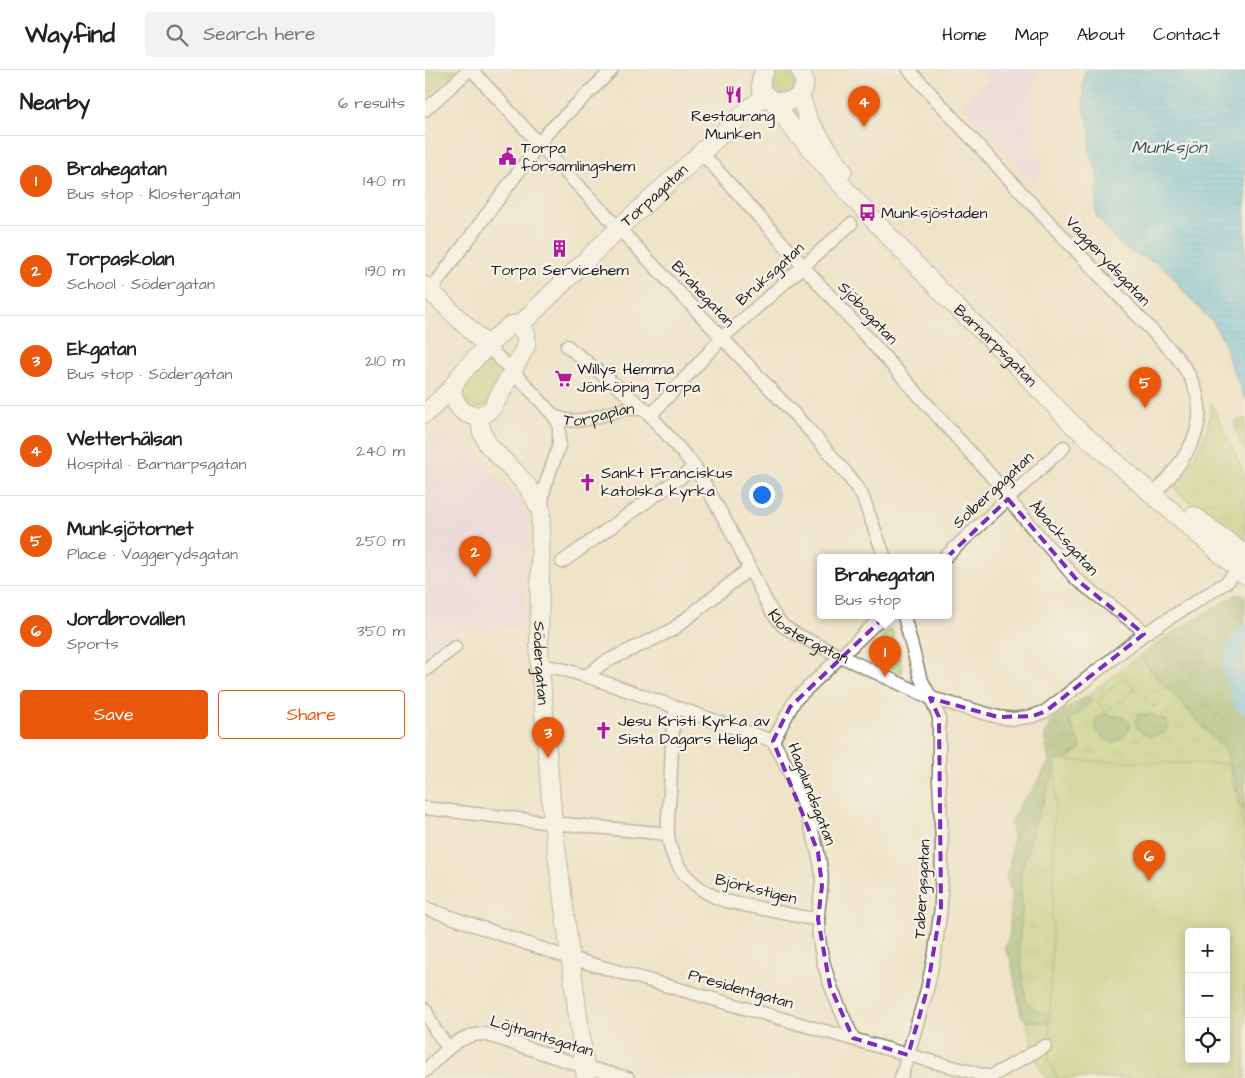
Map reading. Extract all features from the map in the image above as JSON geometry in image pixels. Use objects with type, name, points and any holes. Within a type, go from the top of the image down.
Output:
[{"type":"street","points":[[425,110],[471,70]]},
{"type":"street","name":"Brahegatan","points":[[471,70],[811,433],[846,473],[862,495],[884,554]]},
{"type":"street","points":[[487,346],[428,289],[548,132],[612,70]]},
{"type":"street","name":"Vaggerydsgatan","points":[[909,70],[1176,356],[1189,373],[1195,387],[1199,406],[1196,432],[1188,452],[1157,492]]},
{"type":"street","points":[[764,83],[780,103],[788,102],[803,78]]},
{"type":"street","name":"Barnarpsgatan","points":[[803,78],[807,120],[840,167],[871,204],[959,298],[1009,346],[1093,436],[1243,566]]},
{"type":"street","name":"Barnarpsgatan","points":[[764,83],[794,130],[854,199],[952,303],[1003,351],[1073,425],[1157,492]]},
{"type":"street","name":"Torpagatan","points":[[517,325],[524,321],[544,299],[619,228],[751,107],[764,83]]},
{"type":"street","name":"Sjöbogatan","points":[[701,152],[909,383],[1002,488],[1008,498]]},
{"type":"street","name":"Bruksgatan","points":[[648,412],[722,338],[851,224]]},
{"type":"street","name":"Torpagatan","points":[[526,346],[544,299]]},
{"type":"street","points":[[511,325],[517,325],[526,334],[526,346],[493,407],[487,413],[479,416],[469,415],[461,411],[455,395],[459,378],[487,346],[511,325]]},
{"type":"street","name":"Torpaplan","points":[[487,346],[554,416],[559,424],[559,446],[544,489],[541,510]]},
{"type":"street","name":"Klostergatan","points":[[567,346],[648,412],[695,467],[771,611],[783,626],[840,656],[931,698],[998,717],[1033,716],[1046,711],[1144,634],[1227,582],[1243,566]]},
{"type":"street","points":[[430,409],[455,395]]},
{"type":"street","name":"Torpaplan","points":[[554,416],[566,421],[579,421],[623,409],[648,412]]},
{"type":"street","points":[[479,416],[488,445],[514,471],[527,487],[541,510]]},
{"type":"street","name":"Solbergagatan","points":[[948,554],[1064,447]]},
{"type":"street","points":[[562,562],[695,467]]},
{"type":"street","name":"Åbacksgatan","points":[[1008,498],[1077,580],[1138,626],[1144,634]]},
{"type":"street","name":"Södergatan","points":[[541,510],[540,666],[553,823],[586,1072]]},
{"type":"street","points":[[586,676],[605,662],[672,630],[749,569]]},
{"type":"street","points":[[773,741],[795,700],[880,619]]},
{"type":"street","points":[[905,619],[919,677],[931,698]]},
{"type":"street","points":[[425,670],[455,647]]},
{"type":"street","name":"Hagalundsgatan","points":[[540,666],[558,668],[586,676],[773,741],[803,807],[818,852],[822,871],[818,918],[821,946],[826,972],[838,1006],[853,1038]]},
{"type":"street","name":"Tabergsgatan","points":[[901,1078],[929,981],[935,952],[941,899],[942,842],[939,717],[931,698]]},
{"type":"street","name":"Björkstigen","points":[[676,707],[673,722],[668,834],[672,853],[685,876],[702,891],[725,901],[802,917],[818,918]]},
{"type":"street","points":[[425,808],[668,834]]},
{"type":"street","name":"Presidentgatan","points":[[425,908],[570,957],[990,1077],[1045,1046]]},
{"type":"street","points":[[425,1009],[435,1030],[448,1047],[425,1071]]},
{"type":"street","name":"Löjtnantsgatan","points":[[448,1047],[477,1034],[485,1034],[586,1072],[628,1078]]},
{"type":"highlighted area","points":[[1008,499],[1077,580],[1144,634],[1046,711],[1033,716],[998,717],[930,698],[939,717],[941,907],[927,990],[908,1055],[853,1038],[830,986],[818,919],[822,886],[818,852],[773,741],[790,707]]},
{"type":"shaded area","points":[[979,70],[1035,70],[1033,93],[1036,148],[1042,171],[1032,181],[961,104],[988,79]]},
{"type":"shaded area","points":[[447,433],[462,440],[524,506],[528,526],[523,628],[465,629],[425,659],[425,442],[434,434]]},
{"type":"green space","points":[[425,70],[456,70],[425,98]]},
{"type":"green space","points":[[773,70],[793,70],[798,76],[792,95],[772,93],[768,79]]},
{"type":"green space","points":[[488,357],[505,374],[489,403],[474,410],[459,397],[460,388]]},
{"type":"green space","points":[[1211,402],[1245,475],[1245,543],[1179,494],[1174,486],[1200,447],[1208,426]]},
{"type":"green space","points":[[1245,418],[1245,452],[1239,441],[1234,422]]},
{"type":"green space","points":[[1235,595],[1245,595],[1245,818],[1227,753],[1138,656]]},
{"type":"green space","points":[[892,630],[903,670],[902,673],[870,657],[885,633]]},
{"type":"green space","points":[[1138,656],[1227,753],[1245,818],[1245,1078],[1046,1078],[1038,1064],[1026,1021],[1049,1023],[1026,1002],[1019,944],[1022,913],[1021,872],[1032,833],[1057,764],[1079,751],[1069,720],[1088,705],[1090,698],[1087,696]]},
{"type":"green space","points":[[1126,677],[1135,689],[1106,712],[1099,703],[1102,696]]},
{"type":"green space","points":[[1157,689],[1164,699],[1153,707],[1145,697]]},
{"type":"green space","points":[[1087,696],[1090,698],[1088,705],[1069,721],[1081,746],[1079,751],[1057,764],[1032,833],[1021,872],[1022,913],[1019,944],[1026,1002],[1038,1011],[1054,1016],[1054,1019],[1049,1023],[1026,1021],[1021,1016],[1011,960],[1004,948],[1010,929],[1011,897],[1006,877],[1013,837],[1010,823],[1022,801],[1032,790],[1049,762],[1045,737],[1047,728],[1062,712]]},
{"type":"green space","points":[[1108,714],[1110,717],[1122,716],[1131,725],[1124,736],[1112,743],[1099,735],[1095,725],[1095,721],[1100,715]]},
{"type":"green space","points":[[1138,714],[1152,714],[1166,721],[1168,726],[1164,734],[1149,736],[1137,729],[1135,722]]},
{"type":"green space","points":[[1056,760],[1228,764],[1245,831],[1245,1078],[1058,1078],[1049,1062]]},
{"type":"water","name":"Munksjön","points":[[1085,70],[1245,70],[1245,400],[1230,363],[1224,342],[1214,324],[1184,292],[1170,273],[1155,262],[1128,251],[1115,239],[1096,215],[1097,174],[1089,149],[1091,134],[1084,110],[1083,87]]},
{"type":"waterway","points":[[1245,635],[1236,647],[1230,668],[1245,704]]},
{"type":"place","name":"Restaurang Munken","points":[[733,94]]},
{"type":"place","name":"Wetterhälsan","points":[[864,127]]},
{"type":"place","name":"Torpa församlingshem","points":[[507,157]]},
{"type":"place","name":"Munksjöstaden","points":[[867,213]]},
{"type":"place","name":"Torpa Servicehem","points":[[560,249]]},
{"type":"place","name":"Willys Hemma Jönköping Torpa","points":[[563,378]]},
{"type":"place","name":"Munksjötornet","points":[[1145,408]]},
{"type":"place","name":"Sankt Franciskus katolska kyrka","points":[[587,482]]},
{"type":"place","name":"Torpaskolan","points":[[475,577]]},
{"type":"place","name":"Brahegatan","points":[[885,677]]},
{"type":"place","name":"Jesu Kristi Kyrka av Sista Dagars Heliga","points":[[604,730]]},
{"type":"place","name":"Ekgatan","points":[[548,758]]},
{"type":"place","name":"Jordbrovallen","points":[[1149,881]]}]
